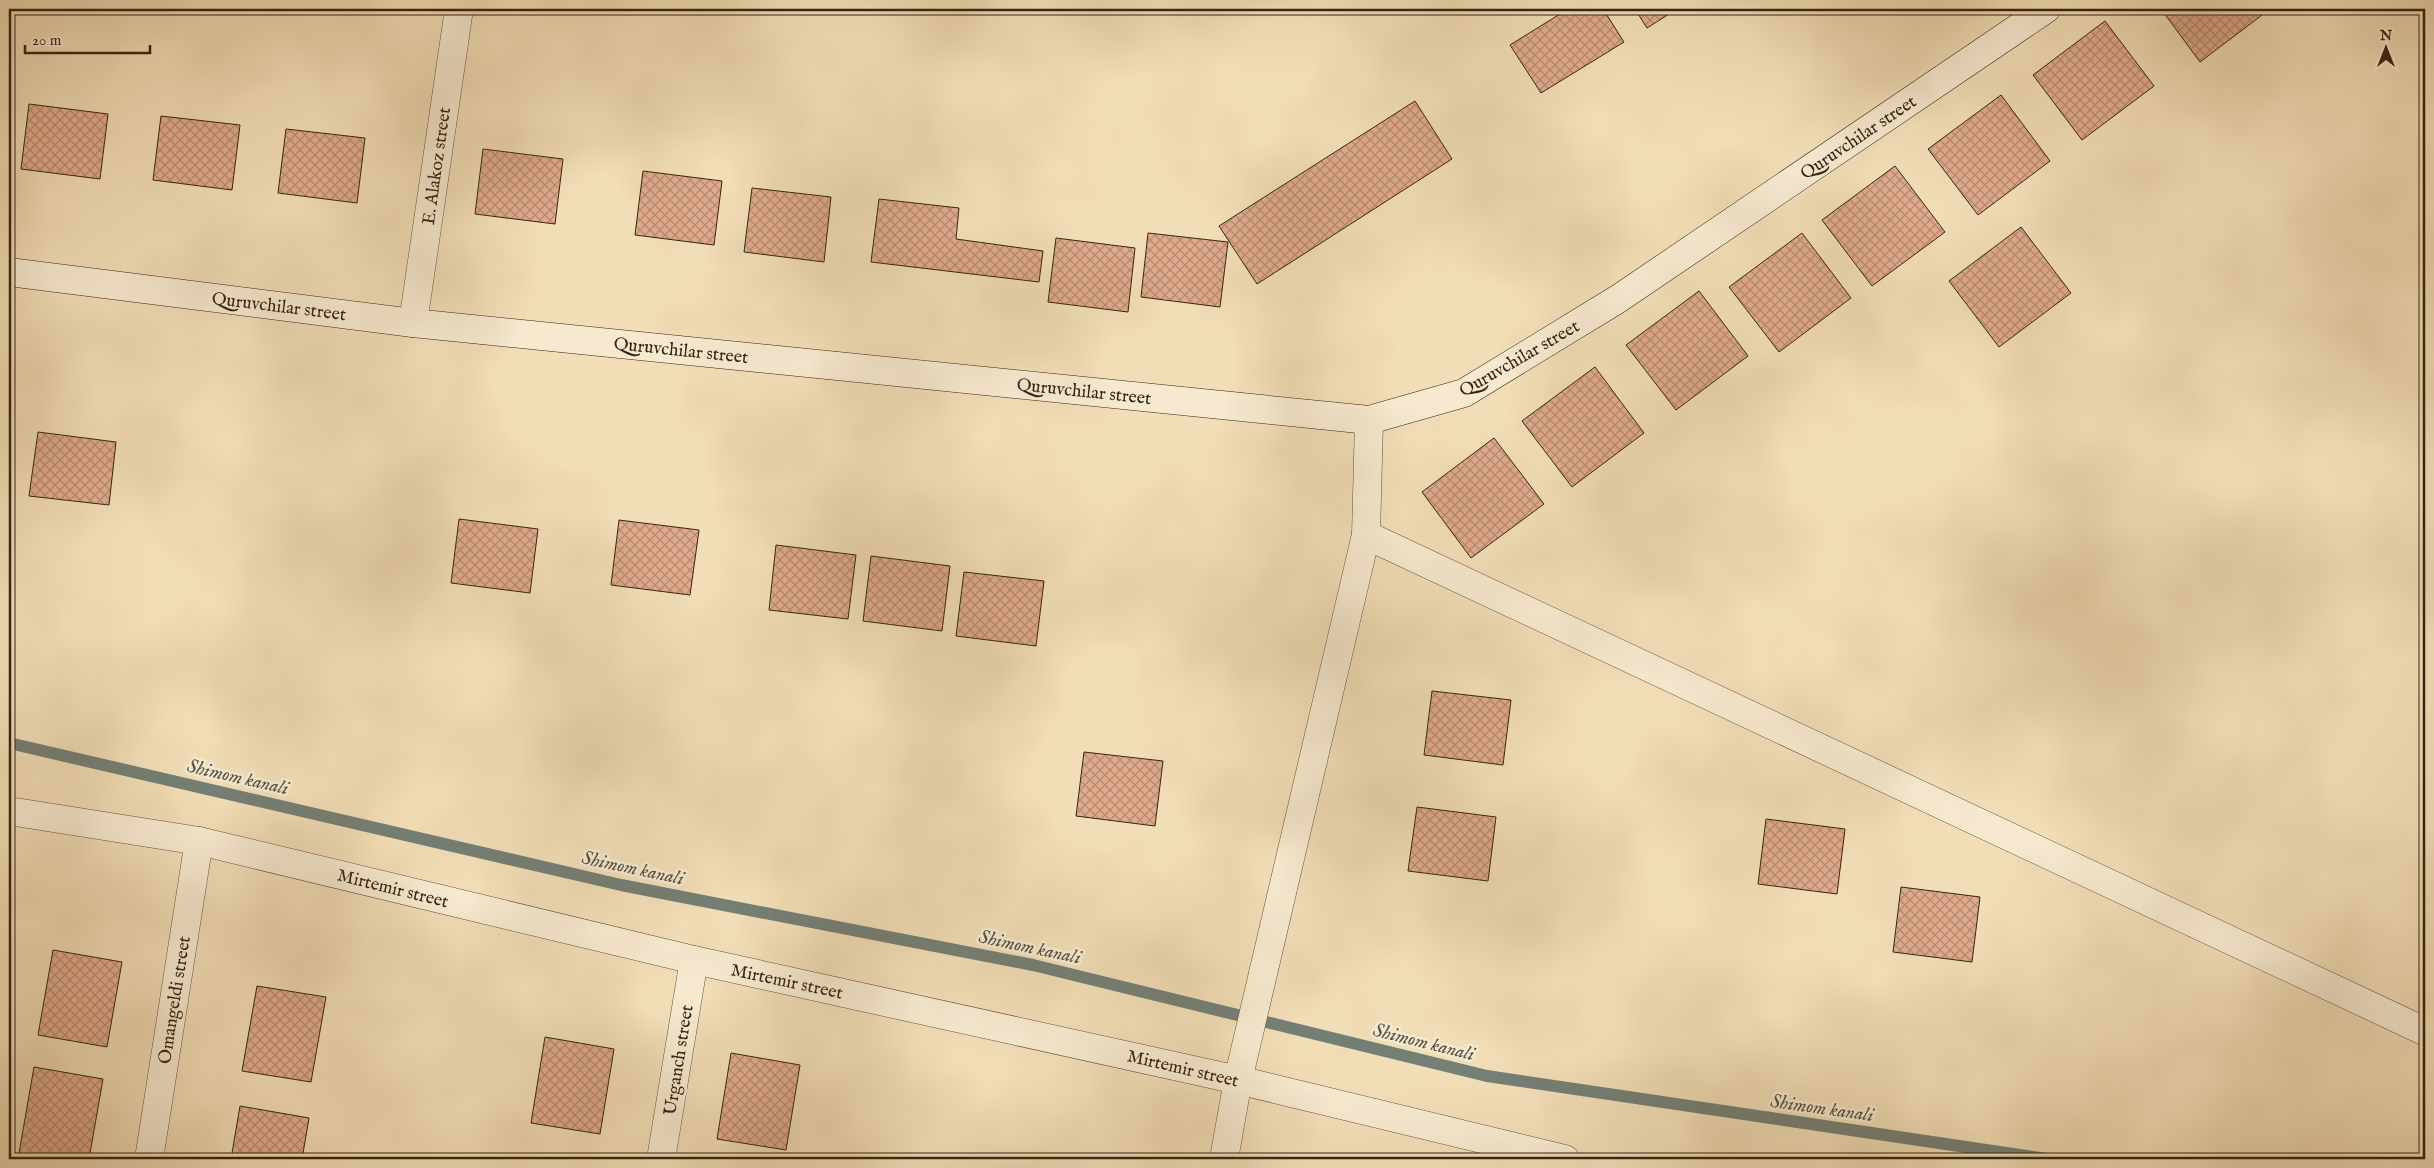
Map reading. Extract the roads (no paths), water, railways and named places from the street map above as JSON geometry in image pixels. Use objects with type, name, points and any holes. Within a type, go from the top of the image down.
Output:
[{"type":"street","name":"E. Alakoz street","points":[[413,323],[459,9]]},
{"type":"street","name":"Quruvchilar street","points":[[9,272],[413,323],[1369,420],[1464,393],[1618,299],[2046,9]]},
{"type":"street","points":[[1224,1159],[1238,1080],[1268,948],[1366,535],[1369,420]]},
{"type":"street","points":[[1366,535],[2424,1031]]},
{"type":"street","name":"Mirtemir street","points":[[9,811],[200,841],[694,960],[1238,1080],[1565,1159]]},
{"type":"street","name":"Omangeldi street","points":[[149,1159],[200,841]]},
{"type":"street","name":"Urganch street","points":[[661,1159],[694,960]]},
{"type":"waterway","name":"Shimom kanali","points":[[9,743],[621,885],[1033,965],[1487,1076],[2047,1159]]}]
